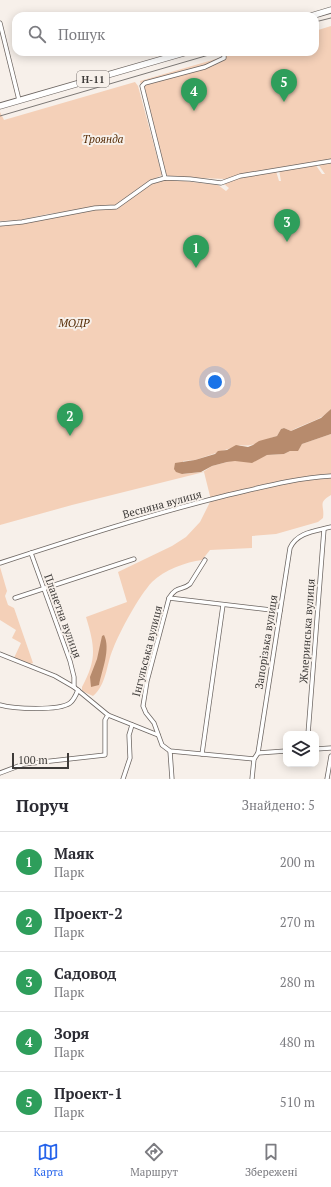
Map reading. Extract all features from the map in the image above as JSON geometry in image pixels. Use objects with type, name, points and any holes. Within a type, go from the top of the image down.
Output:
[{"type":"main road","points":[[319,14],[331,10]]},
{"type":"main road","name":"Н-11","points":[[0,106],[173,56]]},
{"type":"street","points":[[0,23],[20,100]]},
{"type":"street","points":[[165,178],[142,86],[144,83],[205,67],[224,58],[224,56]]},
{"type":"street","points":[[0,224],[22,222],[95,208],[116,208],[151,182],[165,178],[190,179],[221,183],[240,176],[331,161]]},
{"type":"street","name":"Весняна вулиця","points":[[0,563],[113,526],[211,500],[292,480],[331,476]]},
{"type":"street","points":[[324,529],[331,527]]},
{"type":"street","name":"Запорізька вулиця","points":[[252,779],[254,759],[258,753],[280,612],[293,542],[302,535],[324,529]]},
{"type":"street","name":"Жмеринська вулиця","points":[[308,731],[324,529]]},
{"type":"street","name":"Планетна вулиця","points":[[31,553],[70,661],[76,688]]},
{"type":"street","points":[[15,598],[134,559]]},
{"type":"street","name":"Інгульська вулиця","points":[[170,751],[162,745],[154,722],[146,713],[143,703],[169,598],[178,588],[187,587],[190,584],[205,560]]},
{"type":"street","points":[[169,598],[280,612]]},
{"type":"street","points":[[202,754],[223,605]]},
{"type":"street","points":[[0,654],[36,668],[76,688],[108,715],[158,735]]},
{"type":"street","points":[[0,705],[22,709],[66,705],[73,700],[76,688]]},
{"type":"street","points":[[0,773],[24,764],[105,755],[105,720],[108,715]]},
{"type":"street","points":[[122,779],[130,758],[129,735],[132,725]]},
{"type":"street","points":[[319,749],[331,748]]},
{"type":"street","points":[[172,779],[170,751],[254,759]]},
{"type":"street","points":[[258,753],[283,751]]},
{"type":"street","points":[[327,779],[331,756]]},
{"type":"green space","points":[[331,26],[331,160],[276,168],[226,179],[169,177],[166,174],[140,81],[226,56],[319,56],[319,30]]},
{"type":"green space","name":"Троянда","points":[[135,82],[138,86],[162,175],[150,181],[117,205],[48,214],[21,220],[0,221],[0,112],[4,120]]},
{"type":"green space","name":"МОДР","points":[[331,163],[331,409],[317,419],[291,431],[284,428],[281,429],[277,436],[259,443],[245,446],[240,445],[195,460],[183,461],[183,474],[203,472],[212,466],[231,461],[297,451],[302,444],[331,434],[331,495],[323,502],[323,518],[318,522],[276,534],[252,536],[252,548],[210,550],[202,560],[176,567],[157,578],[141,596],[125,624],[113,649],[104,680],[98,691],[93,696],[82,691],[82,687],[90,668],[93,653],[93,645],[86,617],[127,602],[118,572],[172,546],[186,537],[200,522],[211,500],[204,472],[72,505],[0,525],[0,225],[96,210],[117,209],[152,183],[167,179],[218,185],[226,191],[229,188],[224,184],[240,177],[276,171],[279,181],[281,181],[279,170],[315,164],[322,174],[325,174],[318,164]]},
{"type":"green space","points":[[0,567],[7,591],[5,596],[8,605],[14,608],[33,663],[30,664],[14,658],[21,643],[12,638],[16,630],[0,620]]},
{"type":"shaded area","points":[[331,409],[331,434],[302,444],[298,451],[267,455],[252,463],[235,461],[227,462],[212,466],[201,472],[182,474],[176,472],[174,469],[175,463],[195,460],[215,454],[218,451],[227,450],[236,445],[248,447],[259,441],[277,436],[281,429],[284,428],[291,431],[321,418]]},
{"type":"shaded area","points":[[104,635],[107,647],[104,666],[99,685],[91,687],[90,677],[97,659],[102,636]]},
{"type":"tram line","points":[[319,21],[331,18]]},
{"type":"tram line","points":[[0,116],[205,56]]},
{"type":"place","name":"Проект-1","points":[[284,102]]},
{"type":"place","name":"Зоря","points":[[194,111]]},
{"type":"place","name":"Садовод","points":[[287,242]]},
{"type":"place","name":"Маяк","points":[[196,268]]},
{"type":"place","name":"Проект-2","points":[[70,436]]}]
